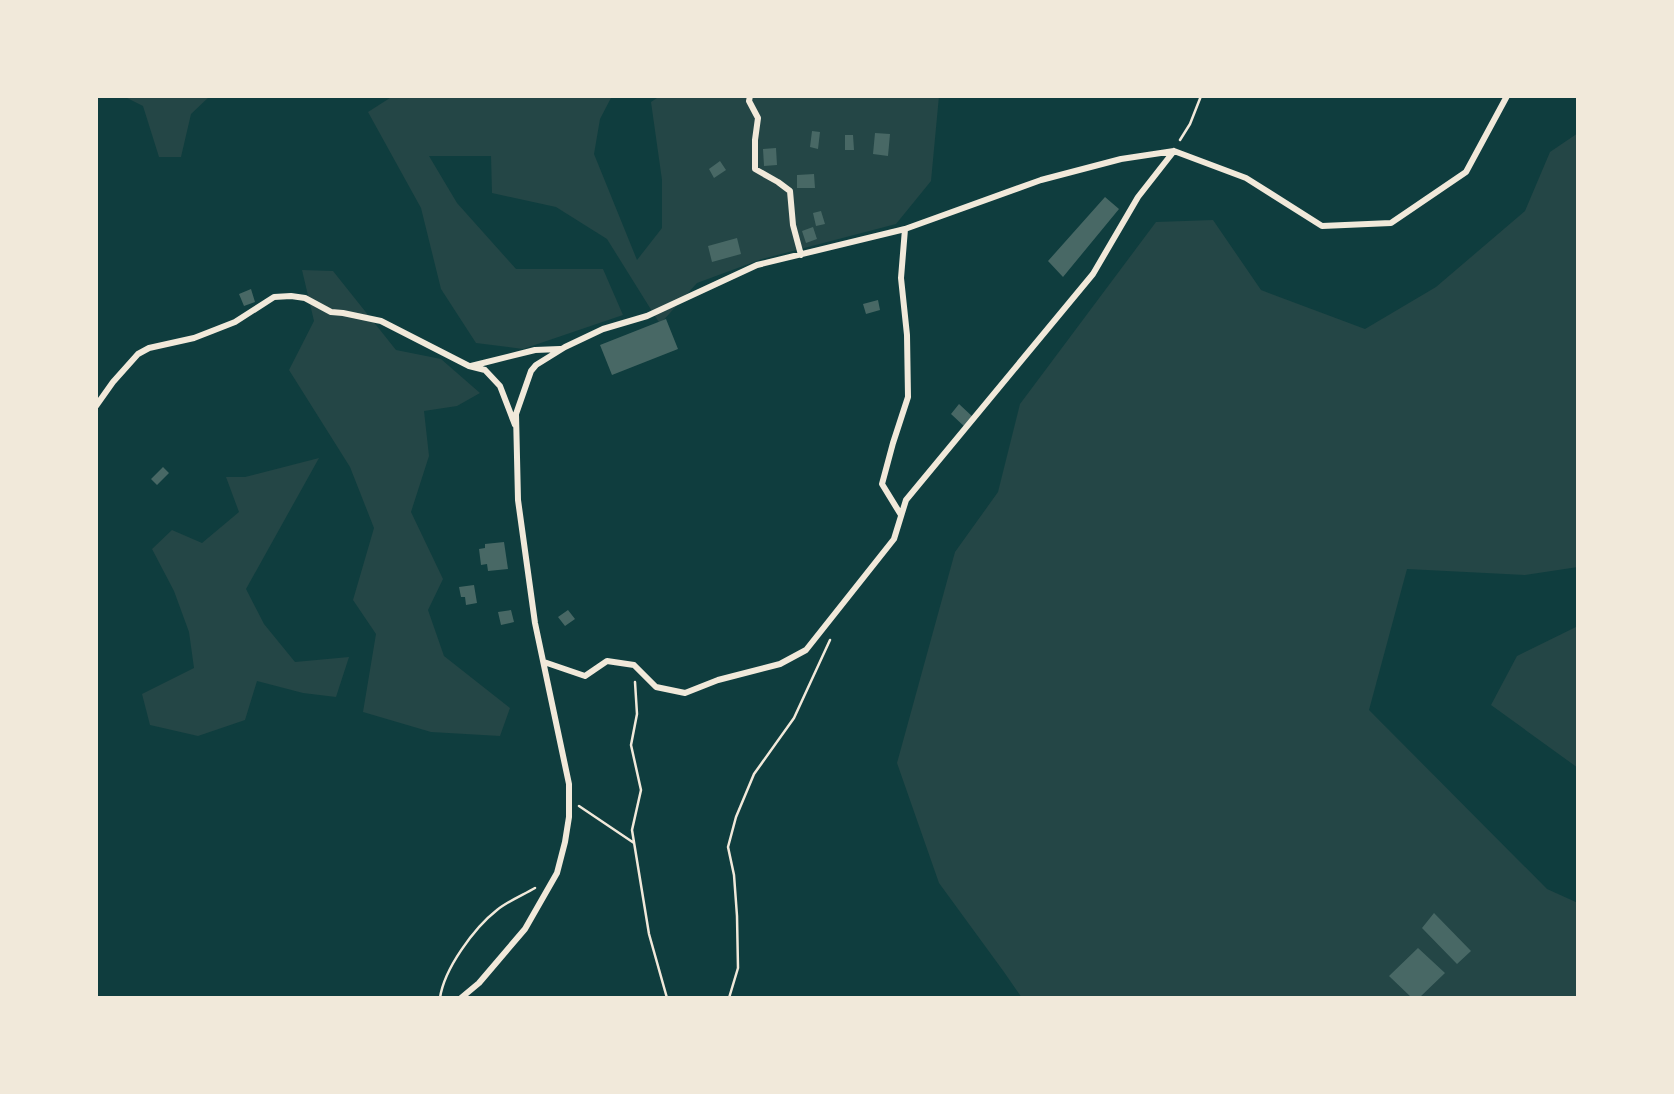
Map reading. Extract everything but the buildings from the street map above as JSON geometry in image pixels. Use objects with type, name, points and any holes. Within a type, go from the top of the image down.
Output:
[{"type":"street","points":[[750,96],[749,101],[758,118],[755,169],[790,191],[793,225],[801,255]]},
{"type":"street","points":[[461,998],[479,983],[524,929],[557,873],[569,817],[569,784],[535,623],[519,500],[516,414],[531,371],[536,365],[603,328],[647,316],[757,265],[905,229],[1041,180],[1121,159],[1174,150],[1246,178],[1322,226],[1391,223],[1466,172],[1507,96]]},
{"type":"street","points":[[544,662],[585,676],[607,661],[634,665],[656,687],[685,693],[718,680],[780,664],[806,650],[894,539],[906,500],[1093,274],[1138,197],[1174,150]]},
{"type":"street","points":[[901,515],[882,484],[908,397],[907,335],[901,278],[905,229]]},
{"type":"street","points":[[96,405],[138,355],[149,348],[194,338],[235,322],[274,297],[291,296],[305,298],[331,312],[381,321],[469,366],[485,370],[500,386],[516,427]]},
{"type":"street","points":[[469,366],[535,350],[561,349]]},
{"type":"path","points":[[1174,150],[1190,124],[1201,96]]},
{"type":"path","points":[[729,998],[738,968],[734,875],[728,848],[736,817],[754,774],[794,718],[831,636]]},
{"type":"path","points":[[634,665],[637,714],[631,745],[641,790],[632,830],[649,934],[667,998]]},
{"type":"path","points":[[569,799],[634,843]]},
{"type":"path","points":[[440,998],[441,989],[454,961],[479,928],[497,910],[557,873]]},
{"type":"shaded area","points":[[123,96],[210,96],[191,114],[181,157],[159,157],[143,106]]},
{"type":"shaded area","points":[[393,96],[612,96],[600,119],[594,154],[637,260],[662,228],[662,180],[651,102],[660,96],[939,96],[931,181],[896,224],[762,259],[697,283],[660,324],[607,239],[556,207],[492,193],[491,156],[429,156],[457,203],[516,269],[603,269],[623,315],[523,349],[476,343],[441,289],[421,208],[368,112]]},
{"type":"shaded area","points":[[1578,133],[1578,567],[1525,575],[1407,569],[1369,710],[1547,889],[1578,903],[1578,998],[1022,998],[939,883],[897,763],[955,552],[998,492],[1020,404],[1156,222],[1213,220],[1261,290],[1365,329],[1436,287],[1525,211],[1550,152]]},
{"type":"shaded area","points":[[302,270],[333,271],[396,350],[441,359],[480,393],[457,406],[424,411],[429,456],[411,512],[443,579],[428,610],[444,656],[510,708],[500,736],[431,732],[363,712],[376,634],[353,600],[374,528],[350,467],[289,370],[314,321]]},
{"type":"shaded area","points":[[319,458],[246,589],[264,624],[295,662],[349,657],[336,697],[303,693],[257,681],[245,720],[198,736],[150,725],[142,694],[194,668],[189,632],[174,591],[152,549],[172,530],[202,543],[239,512],[226,477],[245,477]]},
{"type":"shaded area","points":[[1578,626],[1578,768],[1491,705],[1517,656]]}]
